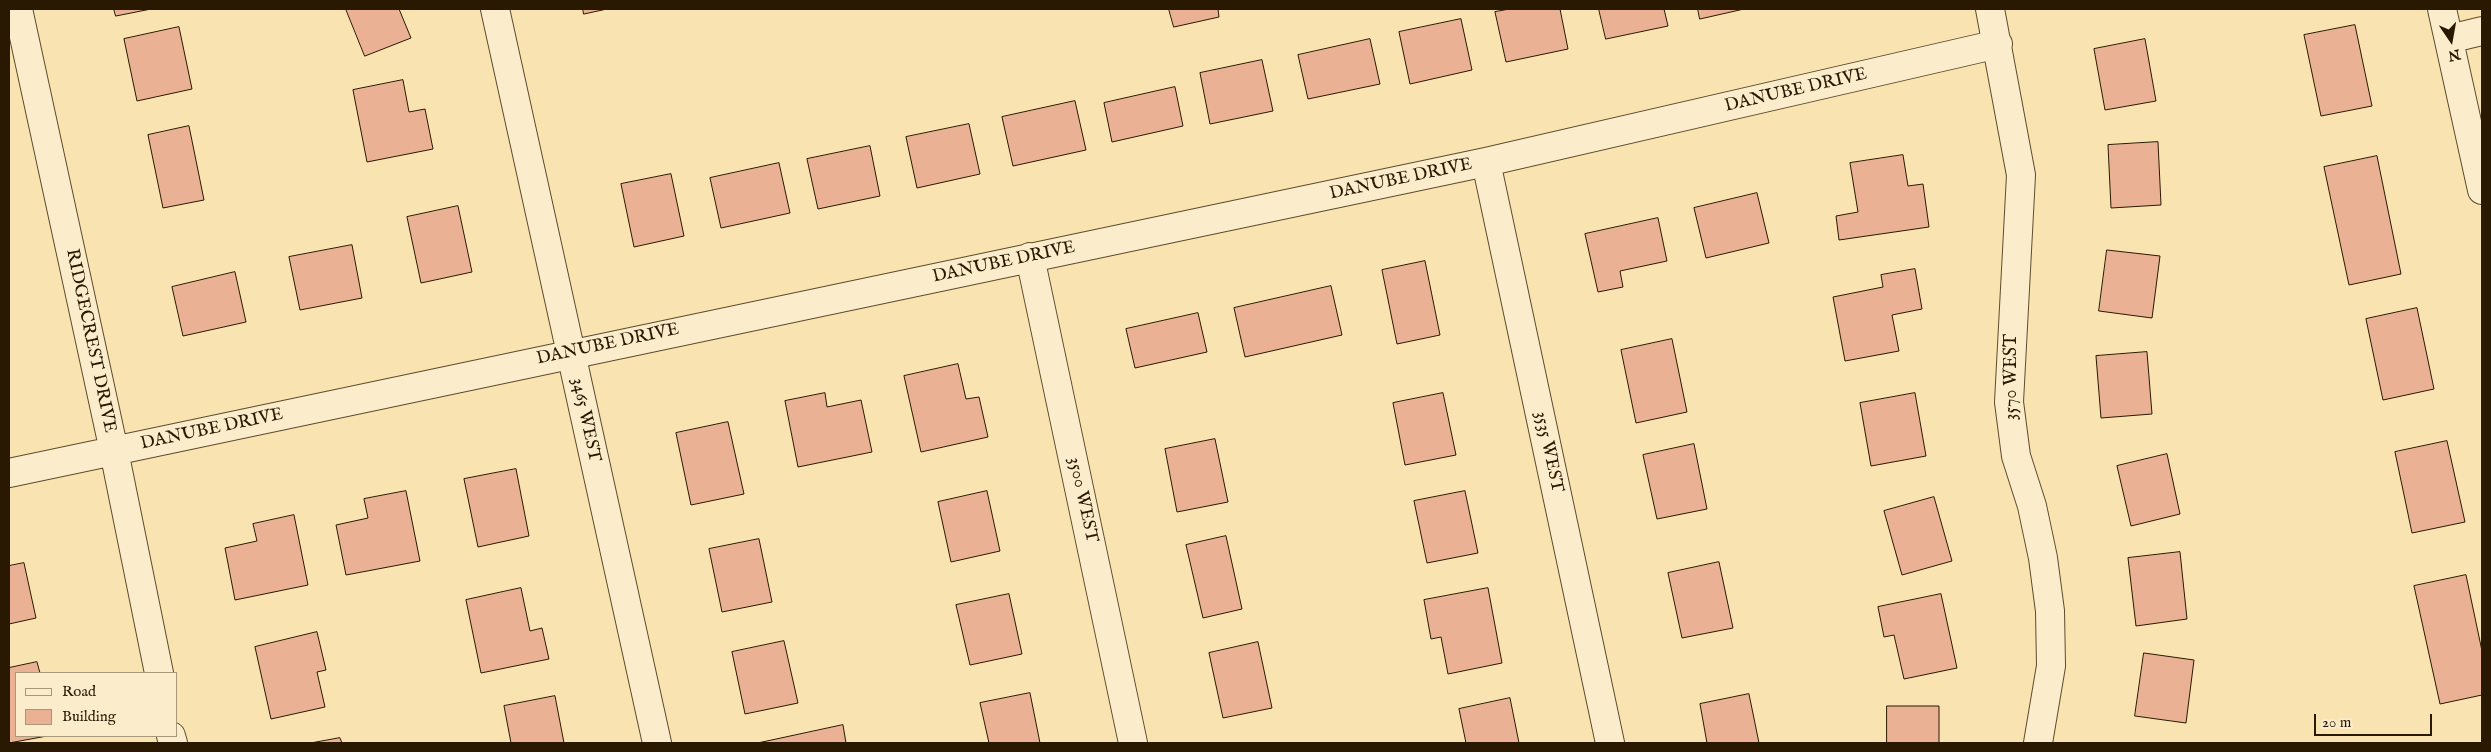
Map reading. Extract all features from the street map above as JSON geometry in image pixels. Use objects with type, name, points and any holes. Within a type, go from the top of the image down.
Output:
[{"type":"street","name":"RIDGECREST DRIVE","points":[[18,9],[114,451],[159,672]]},
{"type":"street","name":"3465 WEST","points":[[495,9],[656,743]]},
{"type":"street","name":"3570 WEST","points":[[1990,9],[2021,175],[2009,402],[2016,456],[2032,506],[2044,558],[2050,611],[2051,666],[2038,743]]},
{"type":"street","points":[[2442,9],[2482,190]]},
{"type":"street","points":[[2448,39],[2482,31]]},
{"type":"street","name":"DANUBE DRIVE","points":[[9,473],[570,353],[1486,162],[1998,44]]},
{"type":"street","name":"3535 WEST","points":[[1486,162],[1610,743]]},
{"type":"street","name":"3500 WEST","points":[[1030,257],[1133,743]]},
{"type":"building","points":[[114,9],[151,9],[116,16]]},
{"type":"building","points":[[346,9],[399,9],[411,38],[365,56]]},
{"type":"building","points":[[583,9],[607,9],[584,14]]},
{"type":"building","points":[[1169,9],[1218,9],[1219,17],[1174,27]]},
{"type":"building","points":[[1510,9],[1560,9],[1568,49],[1506,62],[1495,12]]},
{"type":"building","points":[[1599,9],[1664,9],[1668,26],[1606,39]]},
{"type":"building","points":[[1698,9],[1744,9],[1700,19]]},
{"type":"building","points":[[1461,19],[1472,70],[1410,84],[1399,32]]},
{"type":"building","points":[[2355,25],[2372,106],[2321,116],[2304,35]]},
{"type":"building","points":[[179,27],[192,89],[137,101],[124,39]]},
{"type":"building","points":[[1370,39],[1380,84],[1308,99],[1298,55]]},
{"type":"building","points":[[2145,39],[2156,101],[2105,110],[2094,49]]},
{"type":"building","points":[[1262,60],[1273,111],[1210,124],[1200,73]]},
{"type":"building","points":[[403,80],[409,112],[425,109],[433,149],[367,162],[353,90]]},
{"type":"building","points":[[1175,87],[1183,126],[1112,142],[1104,103]]},
{"type":"building","points":[[1075,101],[1086,150],[1013,166],[1002,117]]},
{"type":"building","points":[[969,124],[980,174],[917,188],[906,137]]},
{"type":"building","points":[[189,126],[204,200],[163,208],[148,135]]},
{"type":"building","points":[[2158,142],[2161,205],[2111,208],[2108,145]]},
{"type":"building","points":[[870,146],[880,196],[818,209],[807,159]]},
{"type":"building","points":[[1903,155],[1908,186],[1923,184],[1929,227],[1839,240],[1836,216],[1858,212],[1850,163]]},
{"type":"building","points":[[2377,156],[2401,274],[2349,285],[2324,167]]},
{"type":"building","points":[[779,163],[790,213],[721,228],[710,178]]},
{"type":"building","points":[[671,174],[684,236],[634,247],[621,184]]},
{"type":"building","points":[[1757,193],[1769,243],[1706,258],[1694,208]]},
{"type":"building","points":[[458,206],[472,272],[421,283],[407,217]]},
{"type":"building","points":[[1658,218],[1667,261],[1620,271],[1623,287],[1598,292],[1585,234]]},
{"type":"building","points":[[352,245],[362,298],[300,310],[289,257]]},
{"type":"building","points":[[2107,250],[2160,256],[2152,318],[2099,311]]},
{"type":"building","points":[[1425,261],[1440,335],[1397,344],[1382,270]]},
{"type":"building","points":[[1915,269],[1922,309],[1892,315],[1899,351],[1845,361],[1833,297],[1883,287],[1881,275]]},
{"type":"building","points":[[235,272],[246,322],[183,336],[172,287]]},
{"type":"building","points":[[1331,286],[1342,335],[1245,357],[1234,308]]},
{"type":"building","points":[[2417,308],[2434,389],[2383,400],[2366,319]]},
{"type":"building","points":[[1198,313],[1207,352],[1135,368],[1126,329]]},
{"type":"building","points":[[1672,339],[1687,412],[1636,423],[1621,350]]},
{"type":"building","points":[[2147,352],[2152,414],[2101,418],[2096,356]]},
{"type":"building","points":[[958,364],[966,399],[979,397],[988,437],[921,452],[904,376]]},
{"type":"building","points":[[825,393],[827,407],[861,400],[872,452],[798,467],[785,401]]},
{"type":"building","points":[[1443,393],[1456,455],[1405,465],[1393,403]]},
{"type":"building","points":[[1915,393],[1926,456],[1871,466],[1860,403]]},
{"type":"building","points":[[728,422],[744,494],[691,505],[676,433]]},
{"type":"building","points":[[1215,439],[1228,502],[1177,512],[1165,449]]},
{"type":"building","points":[[2447,441],[2465,522],[2412,533],[2395,452]]},
{"type":"building","points":[[1694,444],[1707,509],[1657,519],[1643,455]]},
{"type":"building","points":[[2167,454],[2180,514],[2131,526],[2117,466]]},
{"type":"building","points":[[516,469],[529,536],[478,547],[464,479]]},
{"type":"building","points":[[406,491],[420,561],[346,575],[336,525],[368,518],[364,499]]},
{"type":"building","points":[[987,491],[1000,551],[951,562],[938,502]]},
{"type":"building","points":[[1465,491],[1478,553],[1427,563],[1414,501]]},
{"type":"building","points":[[1934,497],[1952,561],[1902,575],[1884,511]]},
{"type":"building","points":[[294,515],[308,585],[235,600],[225,548],[257,541],[253,524]]},
{"type":"building","points":[[1226,536],[1242,609],[1203,618],[1186,545]]},
{"type":"building","points":[[759,539],[772,602],[722,612],[709,549]]},
{"type":"building","points":[[2180,552],[2187,619],[2136,626],[2128,558]]},
{"type":"building","points":[[1719,562],[1733,628],[1682,638],[1668,573]]},
{"type":"building","points":[[24,563],[36,618],[9,624],[9,566]]},
{"type":"building","points":[[2466,575],[2482,651],[2482,695],[2440,704],[2414,586]]},
{"type":"building","points":[[521,588],[530,631],[542,628],[549,659],[481,673],[466,600]]},
{"type":"building","points":[[1488,588],[1502,663],[1448,674],[1441,637],[1431,639],[1424,600]]},
{"type":"building","points":[[1009,594],[1022,654],[970,665],[956,605]]},
{"type":"building","points":[[1941,594],[1957,668],[1904,679],[1894,635],[1884,637],[1878,607]]},
{"type":"building","points":[[317,632],[326,670],[317,672],[325,707],[271,719],[255,647]]},
{"type":"building","points":[[784,641],[798,703],[745,714],[732,652]]},
{"type":"building","points":[[1258,642],[1272,708],[1223,718],[1209,653]]},
{"type":"building","points":[[2144,653],[2194,660],[2186,723],[2135,716]]},
{"type":"building","points":[[37,662],[40,672],[15,672],[15,737],[42,737],[9,743],[9,668]]},
{"type":"building","points":[[1030,693],[1040,743],[989,743],[980,703]]},
{"type":"building","points":[[1749,694],[1759,743],[1707,743],[1700,704]]},
{"type":"building","points":[[555,696],[564,743],[511,743],[504,706]]},
{"type":"building","points":[[1510,698],[1519,743],[1466,743],[1459,709]]},
{"type":"building","points":[[1887,706],[1939,706],[1939,743],[1887,743]]},
{"type":"building","points":[[843,725],[846,743],[758,743]]},
{"type":"building","points":[[340,738],[342,743],[311,743]]}]
